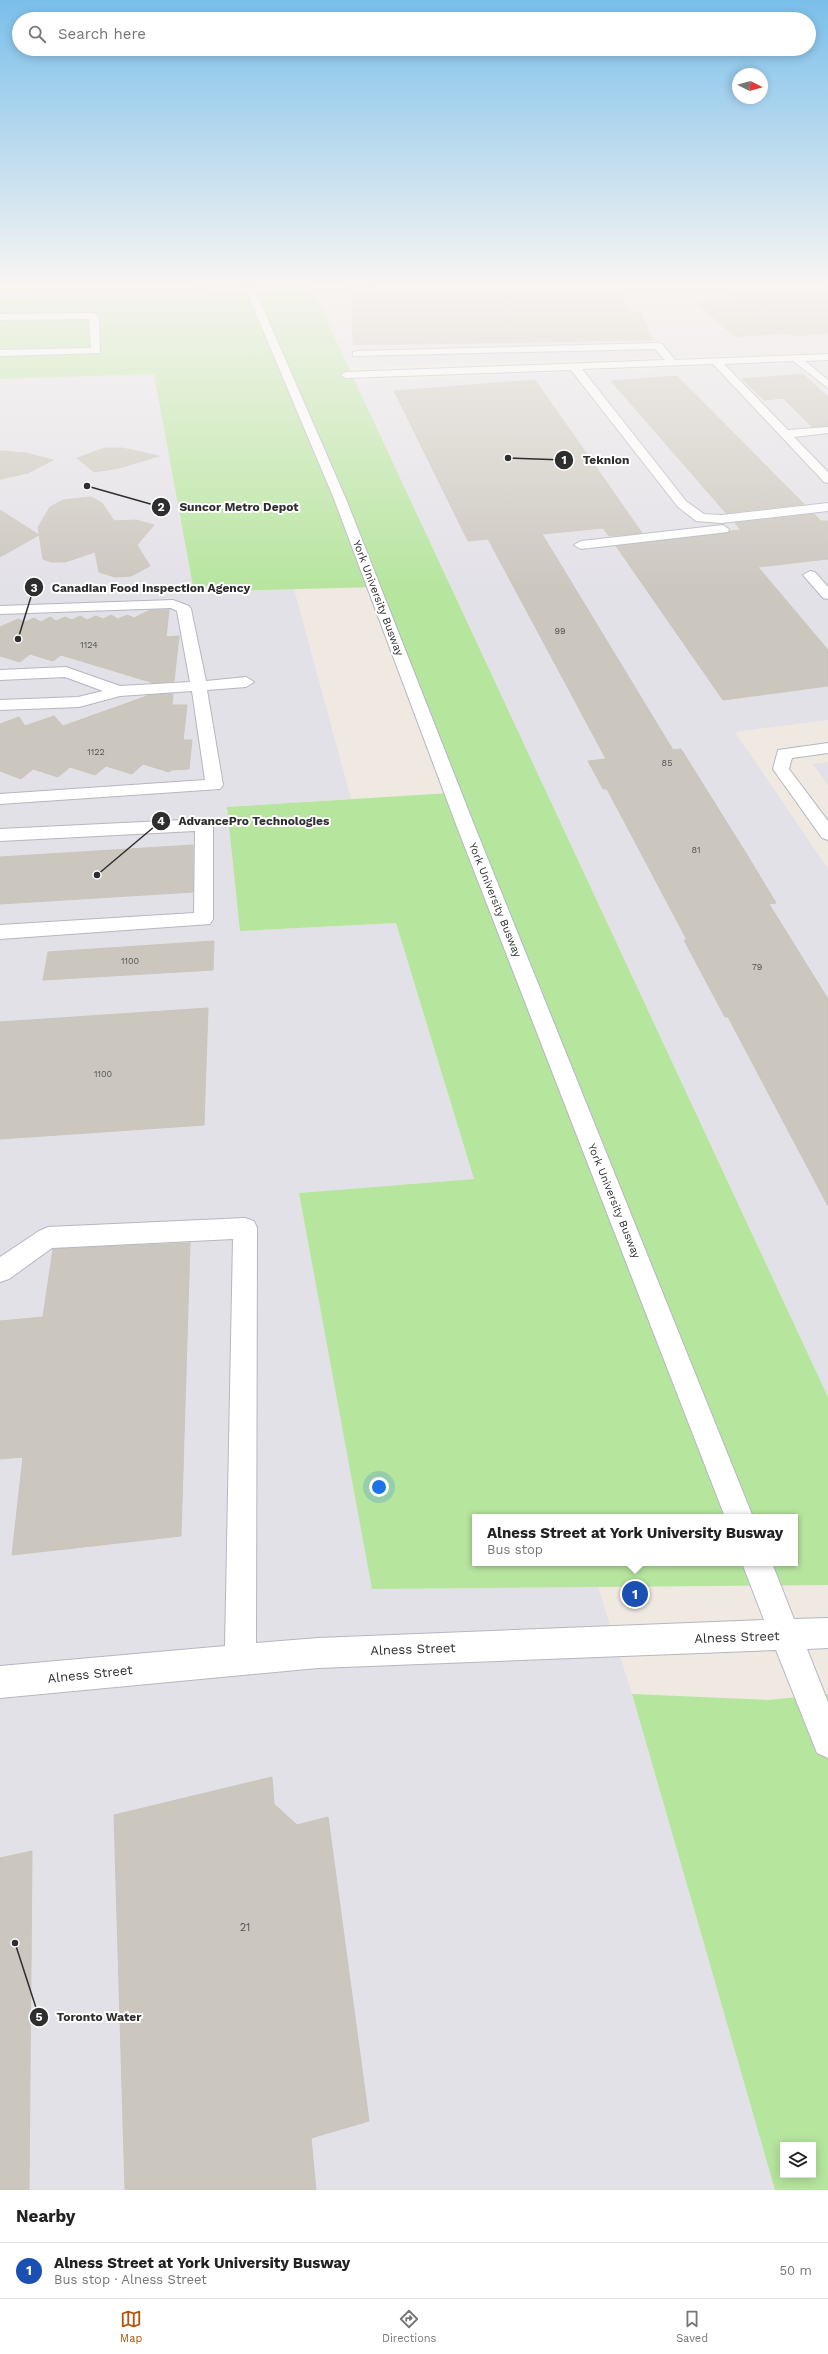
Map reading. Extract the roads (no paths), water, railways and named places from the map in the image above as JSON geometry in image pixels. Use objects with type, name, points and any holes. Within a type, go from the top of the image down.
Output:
[{"type":"street","name":"York University Busway","points":[[292,387],[340,499],[466,827],[738,1514]]},
{"type":"street","points":[[591,387],[682,504],[701,518],[721,519],[828,507]]},
{"type":"street","points":[[740,387],[828,479]]},
{"type":"street","points":[[785,434],[828,430]]},
{"type":"street","points":[[798,432],[810,443],[828,441]]},
{"type":"street","points":[[581,545],[828,518]]},
{"type":"street","points":[[810,575],[828,595]]},
{"type":"street","points":[[0,610],[173,604],[184,609],[214,785],[0,799]]},
{"type":"street","points":[[0,675],[66,672],[119,691]]},
{"type":"street","points":[[0,705],[79,702],[119,691],[246,682]]},
{"type":"street","points":[[828,748],[784,754],[781,769],[828,834]]},
{"type":"street","points":[[0,835],[204,825],[203,919],[0,932]]},
{"type":"street","points":[[0,1271],[48,1238],[245,1228],[240,1659]]},
{"type":"street","points":[[758,1566],[828,1742]]},
{"type":"street","name":"Alness Street","points":[[0,1682],[318,1653],[828,1633]]},
{"type":"place","name":"Teknion","points":[[508,458]]},
{"type":"place","name":"Suncor Metro Depot","points":[[87,486]]},
{"type":"place","name":"Canadian Food Inspection Agency","points":[[18,639]]},
{"type":"place","name":"AdvancePro Technologies","points":[[97,875]]},
{"type":"place","name":"Alness Street at York University Busway","points":[[635,1594]]},
{"type":"place","name":"Toronto Water","points":[[15,1943]]}]
